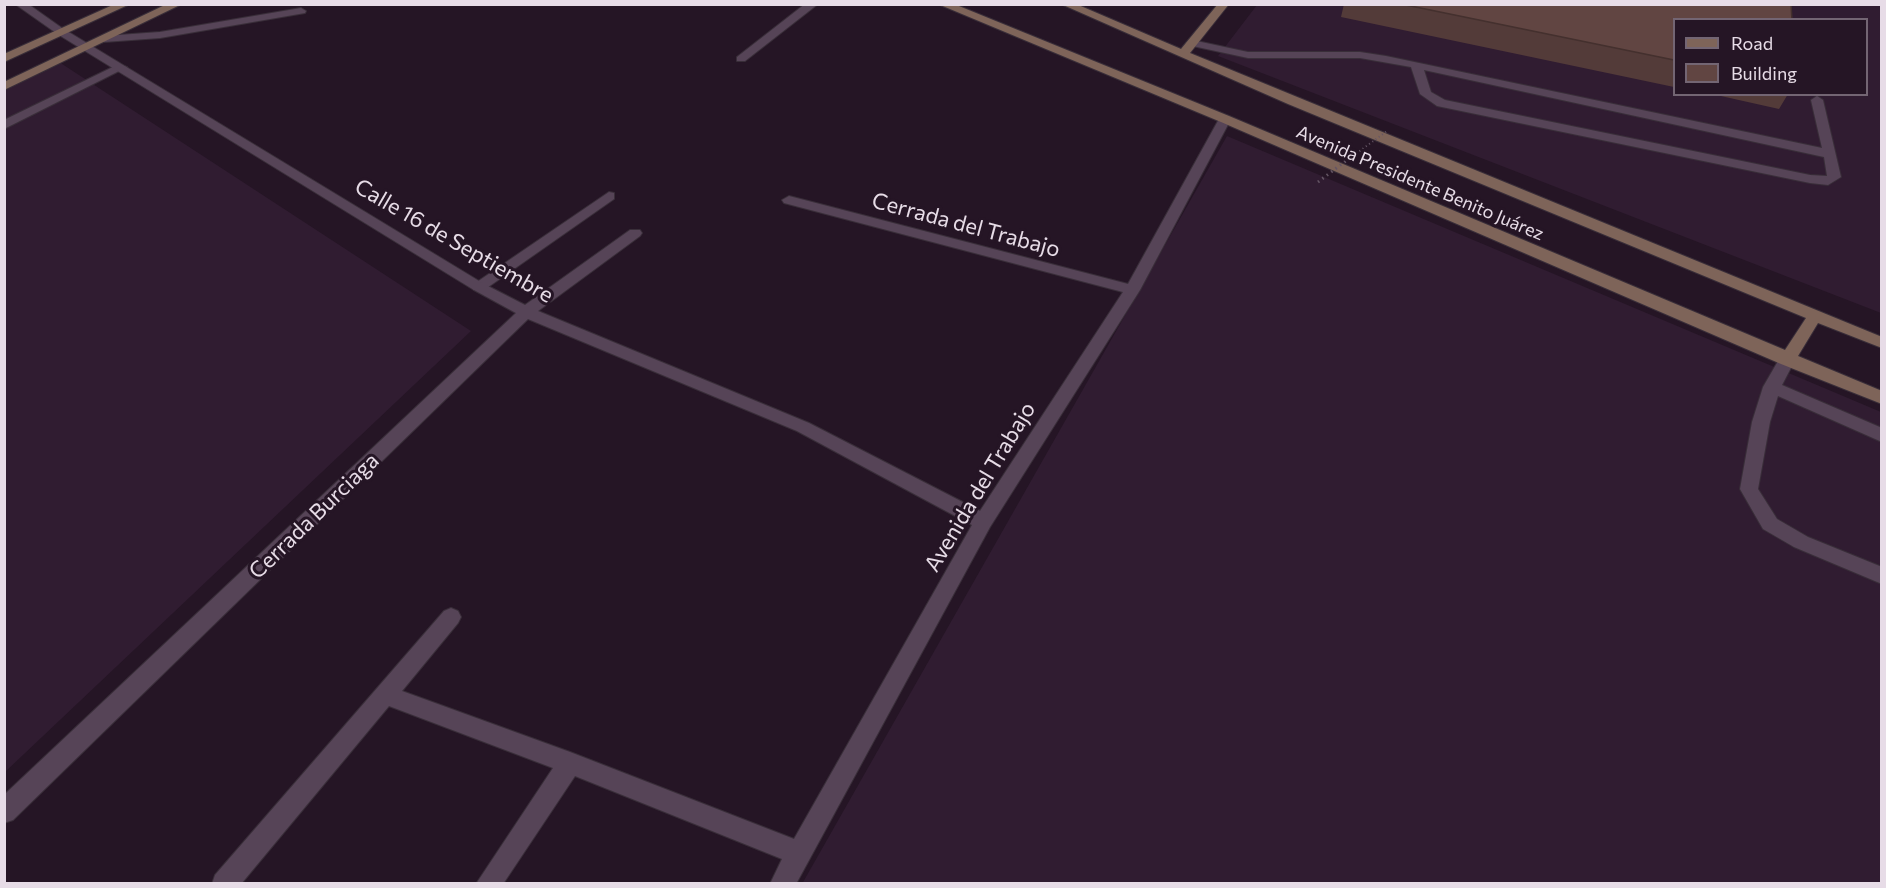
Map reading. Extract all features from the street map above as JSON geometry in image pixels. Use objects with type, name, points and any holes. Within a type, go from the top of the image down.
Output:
[{"type":"main road","points":[[4,60],[125,4]]},
{"type":"main road","points":[[4,87],[177,4]]},
{"type":"main road","name":"Avenida Presidente Benito Juárez","points":[[943,4],[1225,119],[1787,360],[1881,398]]},
{"type":"main road","name":"Avenida Presidente Benito Juárez","points":[[1066,4],[1183,55],[1881,343]]},
{"type":"main road","points":[[1183,55],[1224,4]]},
{"type":"main road","points":[[1787,360],[1814,317]]},
{"type":"street","name":"Calle 16 de Septiembre","points":[[20,4],[63,33],[479,287],[526,312],[803,427],[983,522]]},
{"type":"street","points":[[741,59],[792,17],[813,4]]},
{"type":"street","points":[[104,39],[160,35],[301,11]]},
{"type":"street","points":[[1192,43],[1248,55],[1360,56],[1416,65],[1828,181],[1834,177],[1817,100]]},
{"type":"street","points":[[1416,65],[1426,94],[1441,103],[1830,154]]},
{"type":"street","points":[[4,125],[122,67]]},
{"type":"street","name":"Avenida del Trabajo","points":[[782,884],[801,854],[983,522],[1132,290],[1225,119]]},
{"type":"street","points":[[479,287],[609,196]]},
{"type":"street","name":"Cerrada del Trabajo","points":[[789,200],[1132,290]]},
{"type":"street","name":"Cerrada Burciaga","points":[[4,812],[526,312],[635,233]]},
{"type":"street","points":[[1787,360],[1772,387],[1761,422],[1749,489],[1770,524],[1801,542],[1881,576]]},
{"type":"street","points":[[1772,387],[1881,436]]},
{"type":"street","points":[[224,884],[451,617]]},
{"type":"street","points":[[385,695],[570,763],[801,854]]},
{"type":"street","points":[[488,884],[570,763]]},
{"type":"path","points":[[1318,182],[1387,131]]},
{"type":"shaded area","points":[[1257,5],[1881,5],[1881,313],[1218,56]]},
{"type":"shaded area","points":[[59,62],[471,331],[5,772],[5,89]]},
{"type":"shaded area","points":[[1227,136],[1881,412],[1881,883],[802,884]]},
{"type":"building","points":[[1401,4],[1791,4],[1792,18],[1673,18],[1673,60]]}]
